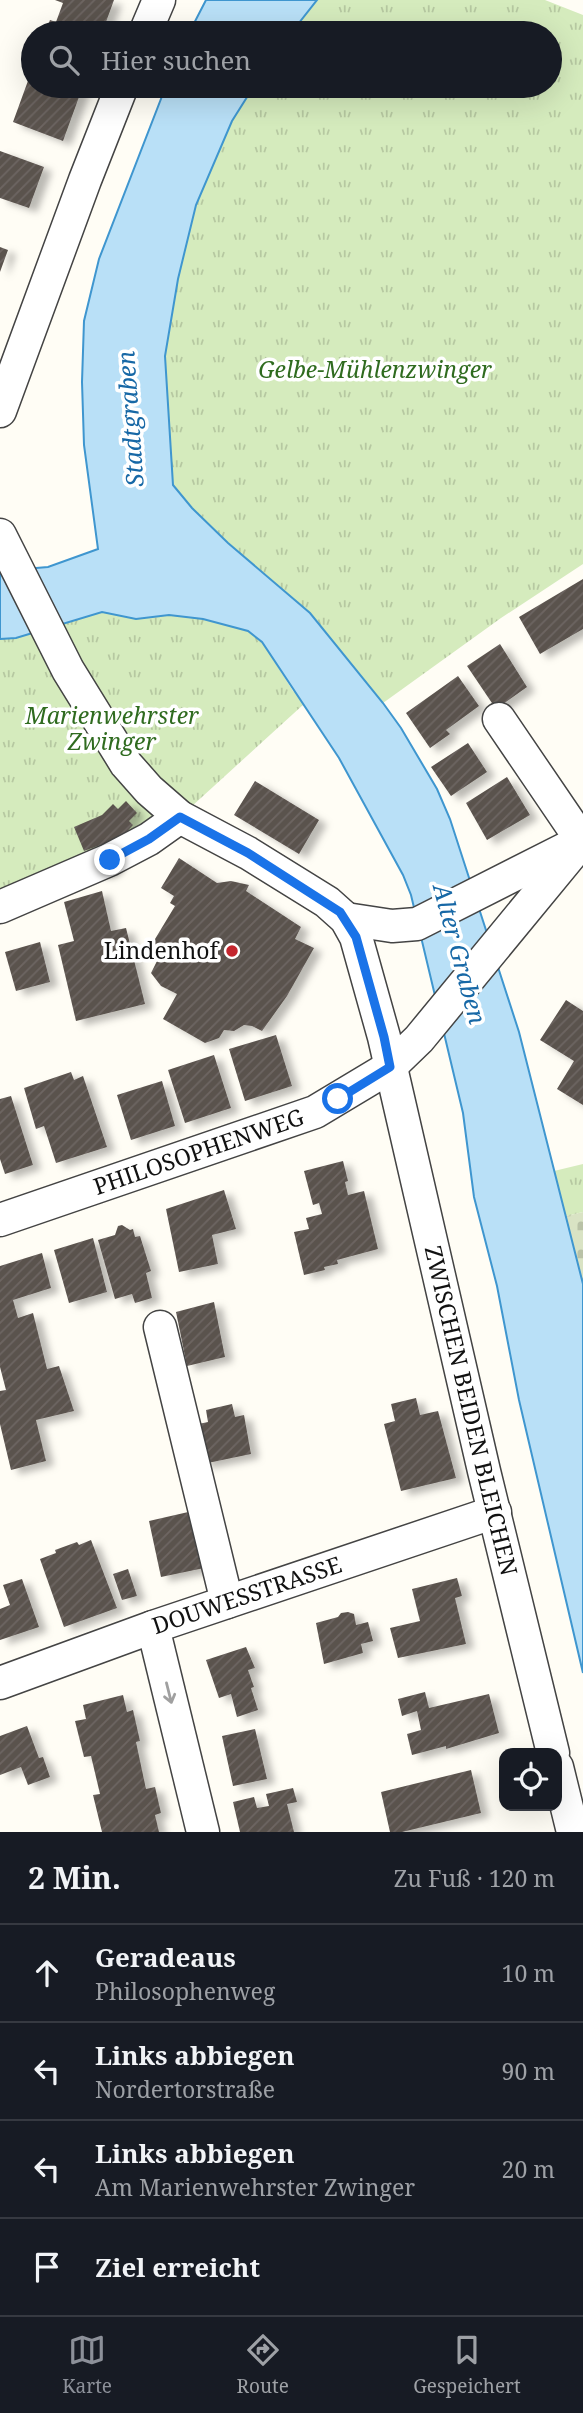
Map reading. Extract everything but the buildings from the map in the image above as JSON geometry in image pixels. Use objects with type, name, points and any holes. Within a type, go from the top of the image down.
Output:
[{"type":"street","points":[[150,21],[159,0]]},
{"type":"street","points":[[0,411],[117,98]]},
{"type":"street","points":[[6,549],[49,636],[126,764],[149,790],[180,817],[248,853],[327,902],[345,919],[392,926],[417,924],[489,886],[579,851],[499,719]]},
{"type":"street","points":[[0,907],[110,860],[149,839],[180,817]]},
{"type":"street","name":"PHILOSOPHENWEG","points":[[0,1220],[315,1112],[390,1067],[419,1039],[496,945],[579,851]]},
{"type":"street","name":"ZWISCHEN BEIDEN BLEICHEN","points":[[345,919],[359,948],[384,1037],[553,1748]]},
{"type":"street","points":[[160,1327],[227,1602]]},
{"type":"street","name":"DOUWESSTRASSE","points":[[0,1683],[153,1627],[495,1512]]},
{"type":"street","points":[[153,1627],[203,1832]]},
{"type":"street","points":[[562,1787],[573,1832]]},
{"type":"green space","name":"Gelbe-Mühlenzwinger","points":[[317,0],[545,0],[583,15],[583,564],[501,618],[383,703],[310,613],[228,543],[173,485],[165,356],[178,279],[196,205],[232,121],[246,98],[562,98],[562,21],[300,21]]},
{"type":"green space","name":"Marienwehrster Zwinger","points":[[102,612],[136,619],[169,615],[204,619],[248,631],[262,642],[304,704],[180,817],[0,907],[0,639],[16,638]]},
{"type":"green space","points":[[583,1164],[583,1212],[566,1216],[554,1171]]},
{"type":"green space","points":[[583,1212],[583,1284],[566,1216]]},
{"type":"water","points":[[206,0],[317,0],[300,21],[195,21]]},
{"type":"water","points":[[161,98],[246,98],[232,121],[196,205],[178,279],[165,356],[173,485],[228,543],[310,613],[401,728],[437,789],[450,819],[519,1032],[583,1284],[583,1673],[519,1400],[497,1286],[474,1197],[463,1113],[411,895],[403,875],[339,758],[262,642],[248,631],[203,619],[169,615],[136,619],[102,612],[16,638],[0,639],[0,571],[48,567],[98,549],[84,445],[82,382],[84,321],[99,259]]},
{"type":"place","name":"Lindenhof","points":[[232,951]]},
{"type":"route","points":[[110,860],[149,839],[180,817],[248,853],[340,912],[356,937],[390,1067],[338,1099]]},
{"type":"water label","name":"Stadtgraben","points":[[131,419]]},
{"type":"water label","name":"Alter Graben","points":[[459,954]]}]
